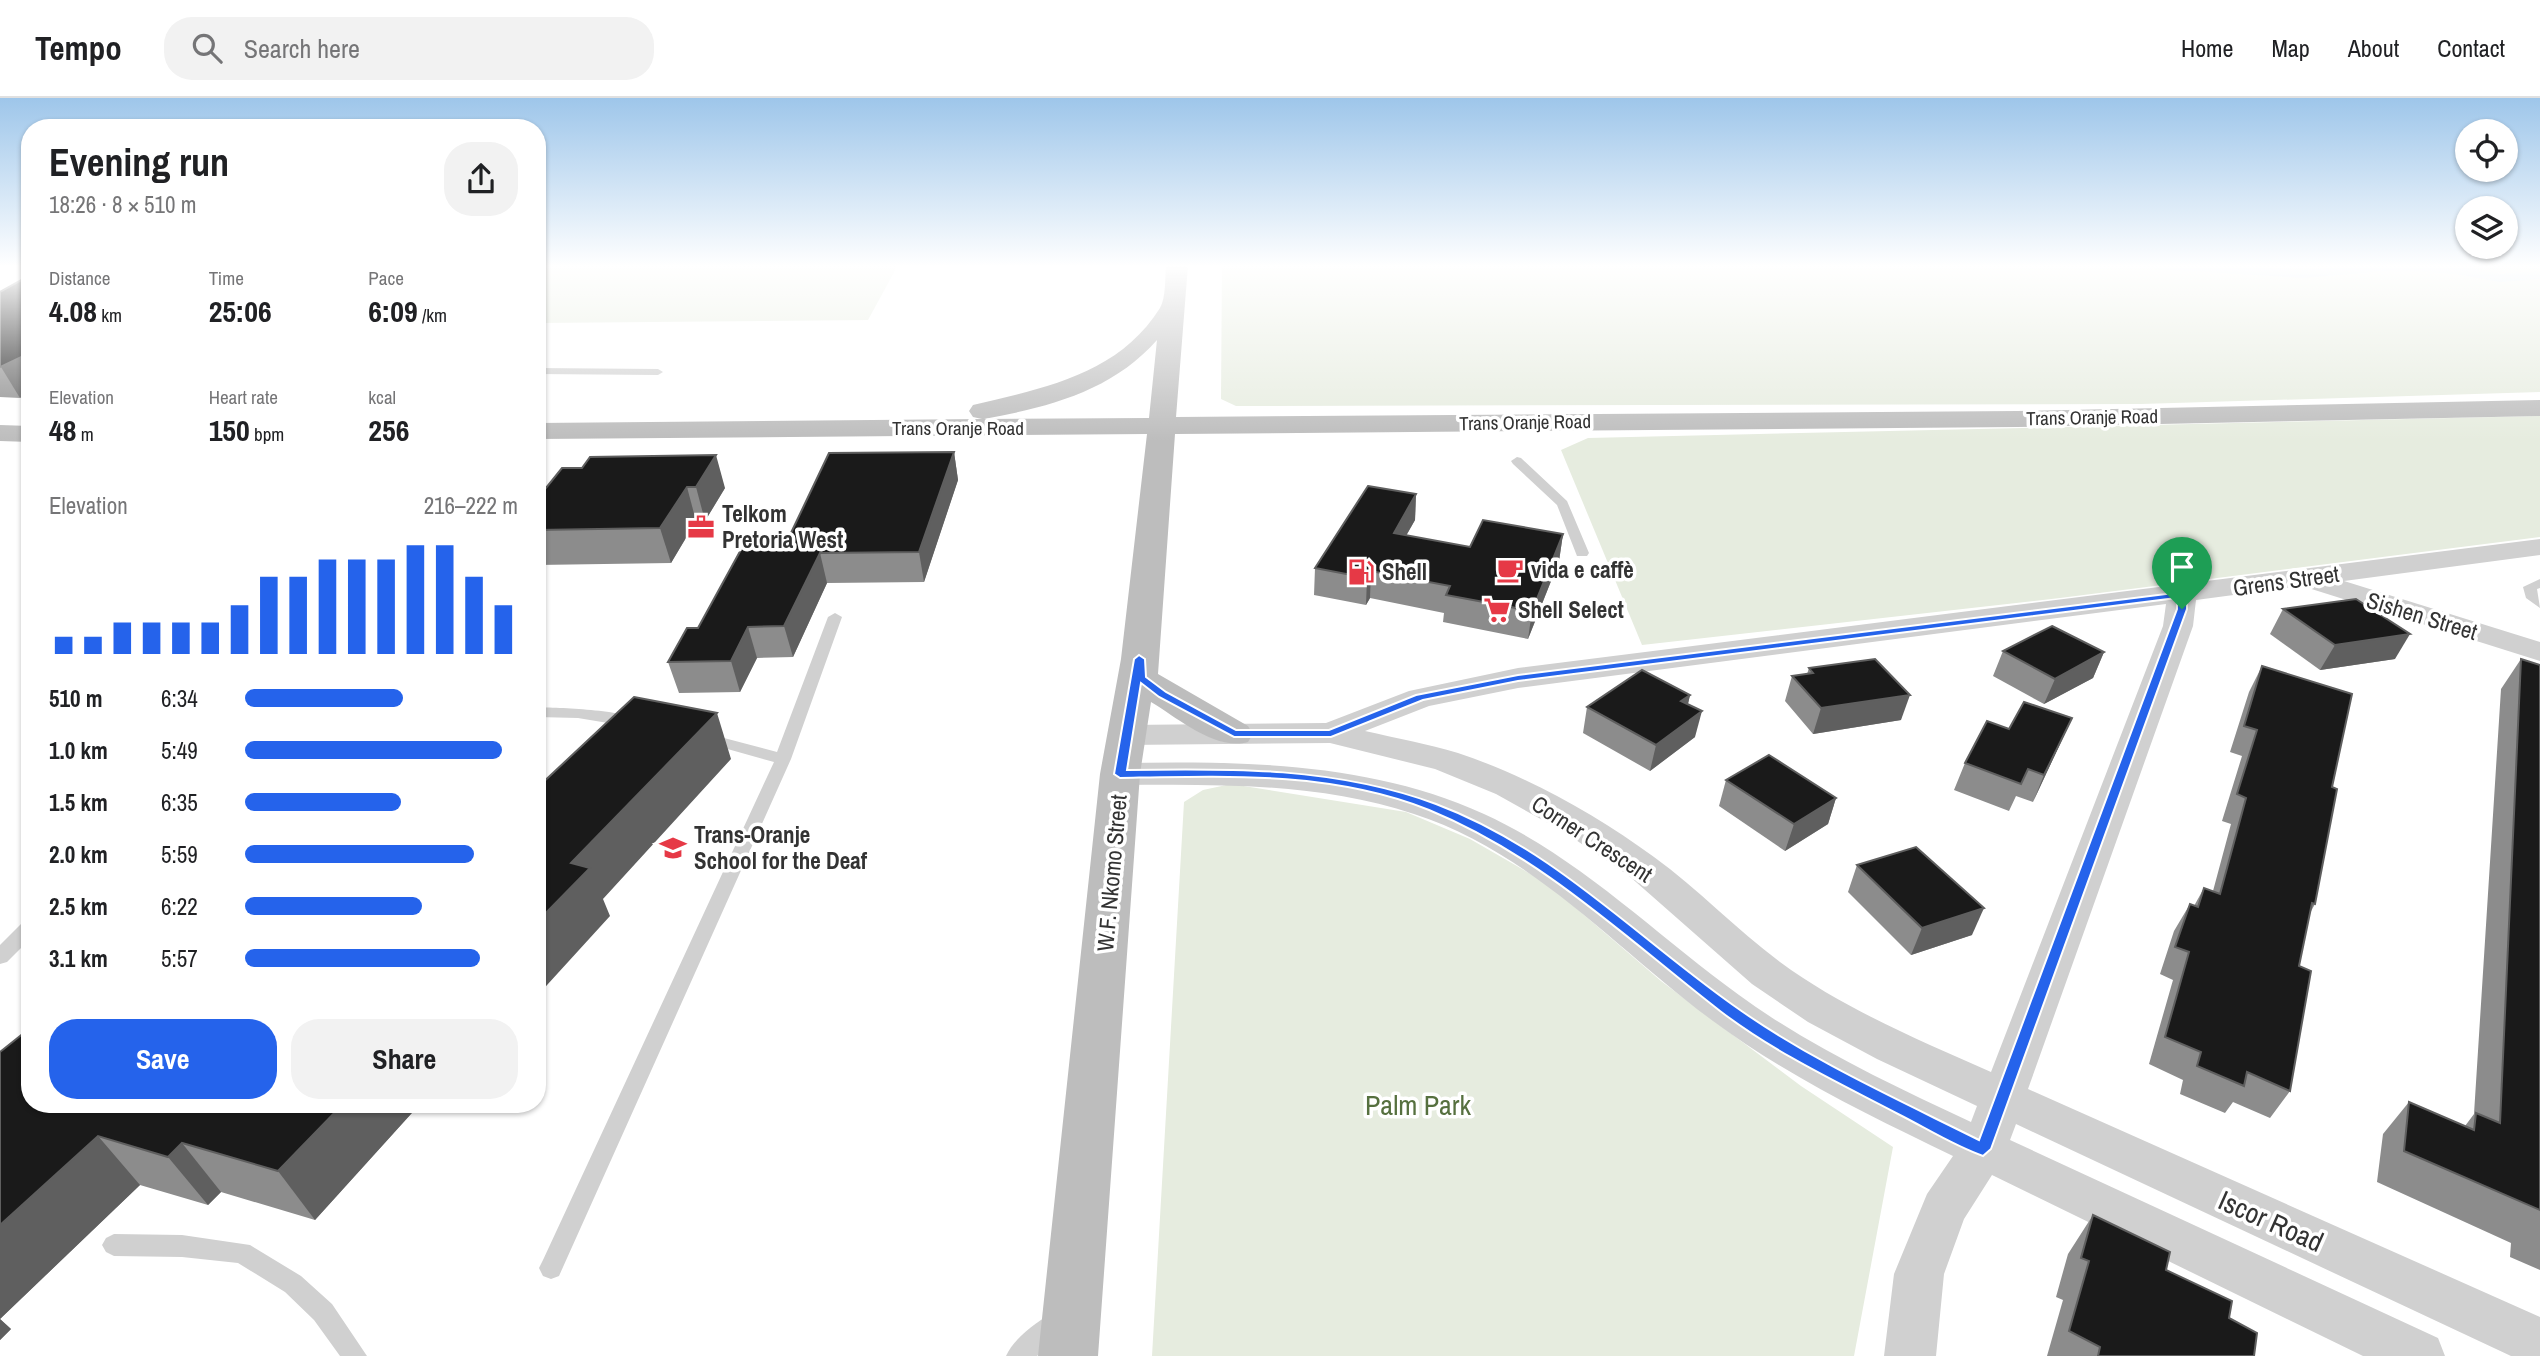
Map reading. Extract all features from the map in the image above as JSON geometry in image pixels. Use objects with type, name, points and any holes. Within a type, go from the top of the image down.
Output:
[{"type":"main road","points":[[849,429],[971,413],[1057,393],[1115,366],[1158,324]]},
{"type":"main road","name":"W.F. Nkomo Street","points":[[1070,1333],[1124,755],[1139,659],[1173,324]]},
{"type":"main road","name":"Trans Oranje Road","points":[[546,432],[2017,419],[2531,406]]},
{"type":"main road","points":[[0,433],[21,434]]},
{"type":"main road","points":[[1139,659],[1140,678],[1234,734]]},
{"type":"street","name":"Grens Street","points":[[1331,733],[1420,698],[1505,680],[2540,547]]},
{"type":"street","name":"Sishen Street","points":[[2305,578],[2540,652]]},
{"type":"street","points":[[1910,1356],[1919,1274],[1944,1209],[1983,1149],[2003,1098],[2178,626],[2182,595]]},
{"type":"street","name":"Corner Crescent","points":[[1124,755],[1234,734],[1331,733],[1446,761],[1520,792],[1577,823],[1641,866],[1766,973],[1823,1010],[1892,1047],[2003,1098]]},
{"type":"street","points":[[1124,755],[1220,772],[1303,777],[1369,788],[1432,807],[1496,836],[1552,871],[1608,912],[1726,1008],[1795,1054],[1983,1149],[2419,1356]]},
{"type":"street","name":"Iscor Road","points":[[2003,1098],[2540,1343]]},
{"type":"lane","points":[[546,371],[658,372]]},
{"type":"lane","points":[[1517,461],[1563,504],[1582,553]]},
{"type":"lane","points":[[2540,583],[2530,587],[2530,594],[2540,604]]},
{"type":"lane","points":[[551,1268],[783,759],[835,617]]},
{"type":"lane","points":[[546,712],[578,713],[655,725]]},
{"type":"lane","points":[[693,734],[783,759]]},
{"type":"lane","points":[[0,957],[21,936]]},
{"type":"lane","points":[[114,1245],[182,1246],[242,1254],[293,1284],[323,1312],[355,1356]]},
{"type":"lane","points":[[1018,1356],[1070,1333]]},
{"type":"green space","points":[[1222,324],[2540,324],[2540,392],[2141,404],[1236,406],[1221,399]]},
{"type":"green space","points":[[2540,416],[2540,537],[2060,598],[1642,645],[1561,450],[1588,438]]},
{"type":"green space","name":"Palm Park","points":[[1231,784],[1406,812],[1470,839],[1548,884],[1661,981],[1801,1086],[1893,1147],[1854,1356],[1152,1356],[1184,802],[1203,790]]},
{"type":"building","points":[[0,324],[21,324],[21,357],[0,367]]},
{"type":"building","points":[[954,452],[919,552],[820,553],[784,626],[748,627],[731,661],[668,662],[687,628],[698,628],[749,535],[790,535],[829,453]]},
{"type":"building","points":[[716,455],[696,487],[687,487],[660,528],[546,530],[546,488],[562,468],[582,468],[590,457]]},
{"type":"building","points":[[1368,486],[1416,494],[1394,533],[1470,547],[1483,520],[1563,534],[1532,611],[1446,595],[1450,586],[1371,571],[1367,578],[1315,568]]},
{"type":"building","points":[[2356,599],[2410,634],[2335,645],[2283,609]]},
{"type":"building","points":[[2052,626],[2104,652],[2055,679],[2003,651]]},
{"type":"building","points":[[1875,659],[1910,695],[1821,708],[1792,676],[1813,673],[1809,668]]},
{"type":"building","points":[[2521,659],[2540,665],[2540,1210],[2404,1151],[2409,1102],[2474,1130],[2476,1113],[2500,1123]]},
{"type":"building","points":[[2262,666],[2352,694],[2332,787],[2337,789],[2315,904],[2312,903],[2299,966],[2311,971],[2290,1091],[2247,1072],[2244,1086],[2197,1066],[2201,1052],[2165,1037],[2189,952],[2175,947],[2190,904],[2198,907],[2204,888],[2220,894],[2246,798],[2237,794],[2257,730],[2244,726]]},
{"type":"building","points":[[1642,670],[1690,695],[1681,701],[1702,711],[1656,745],[1587,707]]},
{"type":"building","points":[[634,697],[717,713],[571,863],[590,868],[546,913],[546,780]]},
{"type":"building","points":[[2024,702],[2072,718],[2044,775],[2028,769],[2021,784],[1965,763],[1987,721],[2009,729]]},
{"type":"building","points":[[1769,755],[1836,798],[1794,824],[1726,780]]},
{"type":"building","points":[[1916,847],[1984,908],[1922,928],[1857,865]]},
{"type":"building","points":[[21,1035],[21,1113],[334,1113],[278,1171],[182,1143],[168,1157],[98,1136],[0,1225],[0,1052]]},
{"type":"building","points":[[2093,1215],[2170,1252],[2166,1270],[2232,1301],[2229,1318],[2257,1333],[2254,1356],[2098,1356],[2100,1347],[2069,1331],[2089,1261],[2081,1258]]},
{"type":"place","name":"Telkom Pretoria West","points":[[701,527]]},
{"type":"place","name":"vida e caffè","points":[[1510,570]]},
{"type":"place","name":"Shell","points":[[1361,572]]},
{"type":"place","name":"Shell Select","points":[[1497,610]]},
{"type":"place","name":"Trans-Oranje School for the Deaf","points":[[673,848]]},
{"type":"route","points":[[2182,595],[2182,609],[2178,626],[1983,1149],[1874,1097],[1795,1054],[1726,1008],[1608,912],[1552,871],[1496,836],[1432,807],[1369,788],[1303,777],[1220,772],[1120,774],[1139,659],[1140,678],[1197,715],[1234,734],[1331,733],[1420,698],[1518,678],[2182,595]]}]
